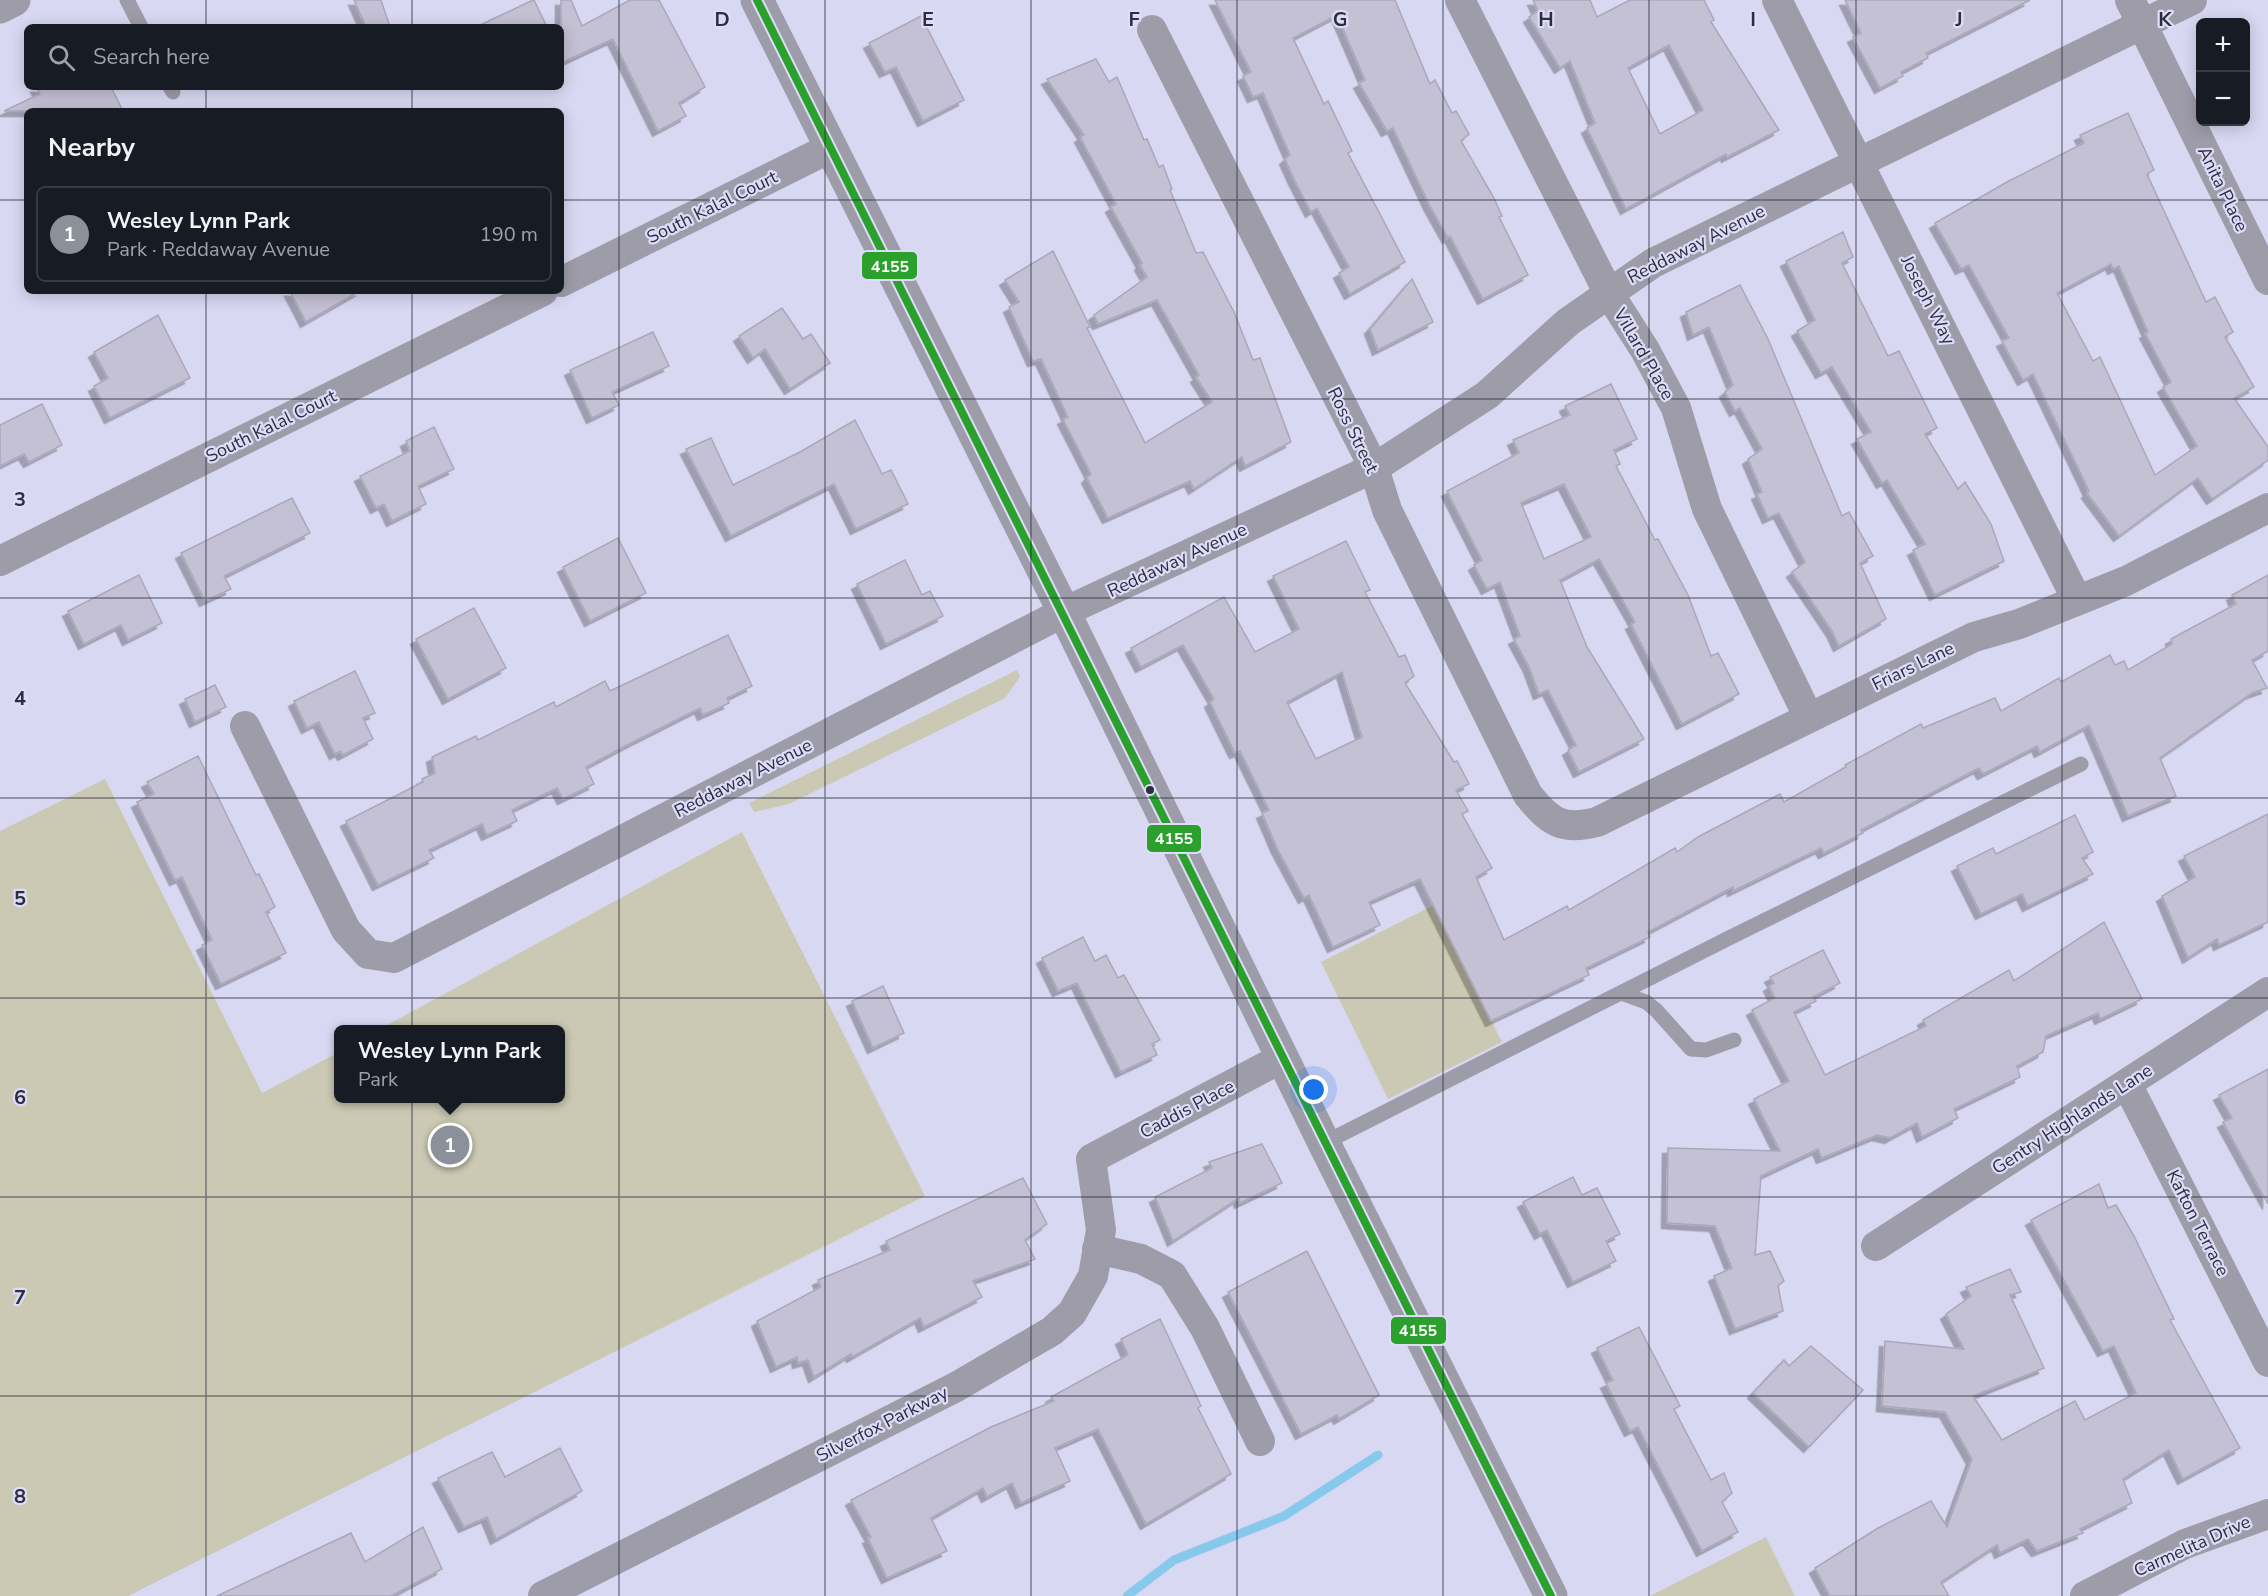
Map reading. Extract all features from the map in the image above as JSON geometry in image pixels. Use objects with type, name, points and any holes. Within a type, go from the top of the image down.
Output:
[{"type":"street","points":[[0,7],[14,0]]},
{"type":"street","points":[[757,0],[1064,612],[1324,1143],[1551,1596]]},
{"type":"street","name":"Villard Place","points":[[1460,0],[1608,292],[1645,350],[1676,408],[1707,509],[1808,716]]},
{"type":"street","name":"Joseph Way","points":[[1777,0],[2078,600]]},
{"type":"street","name":"Reddaway Avenue","points":[[245,726],[346,930],[368,954],[394,958],[1064,612],[1374,468],[1487,395],[1543,343],[1608,292],[1653,263],[1859,163],[2136,12],[2192,0]]},
{"type":"street","name":"Anita Place","points":[[2136,12],[2268,280]]},
{"type":"street","name":"Ross Street","points":[[1152,30],[1374,468],[1387,510],[1528,795],[1543,813],[1559,824]]},
{"type":"street","name":"South Kalal Court","points":[[564,281],[831,148]]},
{"type":"street","name":"South Kalal Court","points":[[0,561],[537,294]]},
{"type":"street","name":"Friars Lane","points":[[1559,824],[1580,826],[1597,822],[1808,716],[1974,637],[2019,624],[2126,581],[2268,508]]},
{"type":"street","name":"Gentry Highlands Lane","points":[[1876,1246],[2268,992]]},
{"type":"street","name":"Caddis Place","points":[[1091,1159],[1282,1058]]},
{"type":"street","name":"Kafton Terrace","points":[[2127,1084],[2268,1362]]},
{"type":"street","name":"Silverfox Parkway","points":[[543,1596],[956,1387],[1052,1331],[1072,1313],[1093,1276],[1101,1230],[1091,1159]]},
{"type":"street","points":[[1097,1249],[1141,1259],[1172,1275],[1205,1328],[1260,1440]]},
{"type":"street","name":"Carmelita Drive","points":[[2085,1596],[2185,1544],[2268,1514]]},
{"type":"lane","points":[[128,0],[140,24]]},
{"type":"lane","points":[[1324,1143],[2081,764]]},
{"type":"lane","points":[[1621,993],[1646,1002],[1692,1049],[1706,1050],[1734,1040]]},
{"type":"shaded area","points":[[1017,670],[1020,677],[1005,698],[789,804],[754,812],[749,803]]},
{"type":"shaded area","points":[[105,779],[262,1093],[334,1055],[334,1103],[565,1103],[565,1025],[387,1025],[742,832],[925,1196],[128,1596],[0,1596],[0,831]]},
{"type":"shaded area","points":[[1434,905],[1502,1042],[1388,1099],[1321,962]]},
{"type":"shaded area","points":[[1766,1537],[1795,1596],[1650,1596]]},
{"type":"building","points":[[354,0],[381,0],[389,24],[365,24]]},
{"type":"building","points":[[533,0],[546,24],[482,24]]},
{"type":"building","points":[[561,0],[571,0],[582,26],[630,0],[659,0],[705,87],[679,103],[686,116],[658,131],[613,39],[564,62],[564,24],[561,24]]},
{"type":"building","points":[[1215,0],[1395,0],[1430,84],[1435,80],[1452,113],[1456,111],[1469,134],[1461,141],[1494,198],[1502,216],[1499,217],[1528,275],[1483,299],[1450,236],[1448,238],[1430,206],[1393,128],[1387,131],[1359,83],[1365,80],[1337,15],[1293,38],[1324,104],[1328,101],[1352,151],[1348,153],[1405,262],[1350,294],[1339,273],[1349,267],[1317,208],[1311,212],[1294,179],[1285,159],[1290,155],[1263,93],[1253,97],[1243,76],[1251,72]]},
{"type":"building","points":[[1533,0],[1590,0],[1597,17],[1630,0],[1704,0],[1714,20],[1711,22],[1779,130],[1727,157],[1726,154],[1626,209],[1587,128],[1595,123],[1570,61],[1560,68],[1529,17],[1538,11]],"holes":[[[1669,45],[1703,110],[1660,134],[1628,68]]]},
{"type":"building","points":[[1845,0],[2030,0],[1926,53],[1928,58],[1901,72],[1903,76],[1880,88],[1853,37],[1861,33]]},
{"type":"building","points":[[921,16],[964,100],[923,121],[896,67],[885,72],[869,43]]},
{"type":"building","points":[[1096,59],[1109,82],[1117,77],[1144,140],[1147,139],[1159,167],[1163,165],[1172,189],[1170,190],[1196,253],[1203,252],[1234,312],[1253,360],[1260,358],[1291,442],[1245,466],[1242,457],[1194,489],[1190,481],[1108,518],[1087,478],[1091,474],[1063,419],[1068,417],[1041,359],[1033,361],[1009,307],[1019,302],[1005,280],[1053,251],[1090,327],[1087,328],[1145,443],[1212,402],[1196,377],[1199,375],[1157,300],[1098,324],[1094,315],[1147,277],[1140,265],[1142,263],[1111,207],[1116,204],[1080,137],[1084,135],[1047,79]]},
{"type":"building","points":[[38,90],[112,90],[122,108],[24,108],[24,111],[4,111],[40,94]]},
{"type":"building","points":[[2128,113],[2154,170],[2147,174],[2206,302],[2215,297],[2233,332],[2225,337],[2254,387],[2234,398],[2268,447],[2268,460],[2212,499],[2198,478],[2119,536],[2087,493],[2089,491],[2033,374],[2023,380],[2002,341],[2009,338],[1969,265],[1961,269],[1935,223],[2007,182],[2084,143],[2080,135]],"holes":[[[2111,264],[2113,269],[2119,266],[2148,332],[2145,333],[2171,382],[2163,387],[2197,446],[2155,475],[2100,357],[2093,361],[2057,293]]]},
{"type":"building","points":[[1843,232],[1853,257],[1842,263],[1888,356],[1899,351],[1937,428],[1925,434],[1958,489],[1965,482],[1991,524],[2004,561],[1935,595],[1913,550],[1925,544],[1887,480],[1882,483],[1857,439],[1871,432],[1832,367],[1821,373],[1797,331],[1815,320],[1786,261]]},
{"type":"building","points":[[1412,279],[1433,322],[1378,350],[1370,329]]},
{"type":"building","points":[[1740,285],[1768,339],[1842,516],[1849,512],[1873,556],[1860,563],[1886,619],[1839,646],[1832,631],[1792,572],[1805,562],[1779,513],[1768,518],[1757,494],[1762,492],[1748,459],[1762,449],[1740,408],[1735,411],[1725,392],[1733,385],[1709,327],[1693,335],[1686,312]]},
{"type":"building","points":[[292,294],[355,294],[306,322]]},
{"type":"building","points":[[782,308],[803,339],[811,334],[830,363],[790,389],[765,349],[753,358],[739,336]]},
{"type":"building","points":[[158,315],[190,378],[110,418],[94,386],[108,378],[94,352]]},
{"type":"building","points":[[653,332],[669,366],[612,392],[619,405],[592,418],[570,370]]},
{"type":"building","points":[[1611,384],[1637,439],[1614,450],[1620,464],[1616,466],[1655,540],[1658,539],[1688,595],[1711,656],[1718,653],[1739,694],[1682,724],[1631,624],[1635,622],[1599,559],[1560,580],[1587,647],[1644,739],[1579,772],[1568,750],[1576,745],[1548,690],[1539,694],[1529,667],[1514,639],[1520,636],[1500,582],[1487,589],[1474,565],[1482,560],[1447,491],[1519,453],[1513,440],[1570,415],[1565,406]],"holes":[[[1564,484],[1591,537],[1544,559],[1521,503]]]},
{"type":"building","points":[[42,404],[62,445],[29,462],[24,454],[0,466],[0,425]]},
{"type":"building","points":[[855,420],[882,474],[891,470],[908,504],[856,529],[834,484],[731,536],[686,449],[711,438],[733,485],[800,452]]},
{"type":"building","points":[[434,427],[454,469],[418,486],[426,504],[392,521],[384,504],[376,508],[360,476],[410,451],[406,441]]},
{"type":"building","points":[[292,498],[310,533],[224,576],[231,589],[205,601],[181,553]]},
{"type":"building","points":[[618,538],[646,593],[590,621],[563,567]]},
{"type":"building","points":[[1346,541],[1370,590],[1365,592],[1399,657],[1405,655],[1414,676],[1405,683],[1454,762],[1457,761],[1469,784],[1456,790],[1468,811],[1462,814],[1492,868],[1476,877],[1504,940],[1567,906],[1569,910],[1675,848],[1677,852],[1698,837],[1780,794],[1784,802],[1846,767],[1845,765],[1921,724],[1923,728],[1995,698],[2001,711],[2059,678],[2061,682],[2110,655],[2115,665],[2124,661],[2128,670],[2172,644],[2171,639],[2236,604],[2232,595],[2268,575],[2268,651],[2252,660],[2267,688],[2252,693],[2160,758],[2176,796],[2128,816],[2089,725],[2040,752],[2037,746],[1983,774],[1979,768],[1861,830],[1863,833],[1824,853],[1821,848],[1733,891],[1733,887],[1648,932],[1650,937],[1586,968],[1589,975],[1491,1021],[1420,879],[1369,902],[1380,925],[1333,947],[1309,895],[1304,898],[1277,848],[1262,813],[1269,810],[1240,751],[1235,753],[1210,702],[1214,699],[1183,645],[1141,667],[1131,648],[1224,597],[1255,652],[1299,629],[1273,576]],"holes":[[[1342,672],[1362,737],[1316,759],[1287,702]]]},
{"type":"building","points":[[905,560],[922,595],[930,591],[943,616],[886,644],[857,584]]},
{"type":"building","points":[[139,575],[162,623],[128,640],[121,625],[84,644],[68,611]]},
{"type":"building","points":[[474,608],[506,668],[448,699],[416,639]]},
{"type":"building","points":[[728,635],[752,686],[727,698],[729,703],[703,715],[700,708],[586,767],[594,784],[563,799],[557,788],[512,810],[517,821],[487,835],[482,824],[429,850],[434,858],[378,885],[346,821],[423,782],[422,779],[435,773],[432,757],[476,736],[478,740],[554,702],[556,707],[605,681],[610,691]]},
{"type":"building","points":[[355,671],[375,713],[363,718],[373,739],[343,755],[341,751],[335,754],[319,722],[307,728],[294,701]]},
{"type":"building","points":[[215,685],[226,707],[195,722],[185,699]]},
{"type":"building","points":[[198,756],[256,875],[259,874],[275,907],[266,912],[286,953],[221,984],[202,945],[212,940],[182,877],[175,880],[137,802],[154,794],[147,782]]},
{"type":"building","points":[[2268,814],[2268,922],[2219,945],[2217,939],[2188,958],[2162,896],[2195,877],[2184,856]]},
{"type":"building","points":[[2075,815],[2093,852],[2082,858],[2093,874],[2028,906],[2022,894],[1981,914],[1957,866],[1993,848],[1996,854]]},
{"type":"building","points":[[2104,922],[2142,999],[2100,1019],[2098,1013],[2046,1036],[2043,1052],[2017,1066],[2020,1077],[1954,1109],[1958,1118],[1922,1137],[1917,1123],[1890,1138],[1877,1135],[1822,1158],[1818,1149],[1761,1176],[1755,1255],[1770,1251],[1784,1281],[1778,1286],[1783,1311],[1735,1329],[1714,1276],[1732,1268],[1715,1226],[1667,1223],[1668,1148],[1780,1151],[1754,1099],[1789,1081],[1752,1010],[1775,998],[1769,986],[1774,983],[1770,977],[1823,950],[1840,983],[1813,997],[1816,1001],[1794,1012],[1825,1075],[1926,1026],[1923,1020],[2009,970],[2014,981]]},
{"type":"building","points":[[1083,937],[1095,961],[1106,955],[1118,978],[1124,975],[1160,1040],[1152,1044],[1157,1055],[1121,1072],[1077,983],[1058,991],[1042,958]]},
{"type":"building","points":[[883,986],[904,1033],[873,1048],[852,1001]]},
{"type":"building","points":[[2268,1069],[2268,1204],[2223,1122],[2232,1118],[2219,1095]]},
{"type":"building","points":[[1262,1144],[1282,1183],[1240,1203],[1239,1198],[1173,1241],[1155,1197],[1212,1168],[1209,1162]]},
{"type":"building","points":[[1573,1177],[1582,1195],[1597,1188],[1620,1234],[1606,1241],[1616,1261],[1573,1282],[1547,1230],[1540,1234],[1523,1202]]},
{"type":"building","points":[[1023,1178],[1047,1224],[1025,1240],[1035,1259],[973,1281],[982,1297],[924,1327],[920,1318],[852,1357],[851,1354],[814,1377],[808,1360],[798,1363],[797,1357],[776,1367],[757,1321],[821,1287],[818,1280],[890,1250],[886,1241]]},
{"type":"building","points":[[2099,1184],[2108,1208],[2116,1205],[2134,1236],[2174,1319],[2170,1320],[2240,1448],[2183,1479],[2169,1450],[2123,1479],[2132,1503],[2080,1529],[2083,1533],[2037,1551],[2028,1539],[2000,1553],[1997,1545],[1941,1582],[1949,1596],[1830,1596],[1815,1568],[1878,1528],[1931,1501],[1947,1527],[1972,1459],[1945,1412],[1882,1406],[1885,1341],[1964,1349],[1946,1314],[1971,1296],[1966,1287],[2010,1269],[2021,1292],[2010,1295],[2044,1368],[1973,1396],[2002,1440],[2075,1401],[2085,1420],[2136,1393],[2114,1346],[2103,1351],[2031,1220]]},
{"type":"building","points":[[1307,1251],[1379,1395],[1339,1419],[1337,1415],[1301,1434],[1228,1292]]},
{"type":"building","points":[[1160,1319],[1201,1406],[1198,1408],[1231,1474],[1146,1524],[1098,1429],[1055,1448],[1070,1481],[1021,1503],[1012,1483],[987,1497],[983,1488],[931,1518],[947,1551],[887,1578],[868,1538],[871,1537],[851,1500],[991,1427],[1054,1401],[1051,1397],[1128,1355],[1121,1339]]},
{"type":"building","points":[[1639,1327],[1680,1406],[1674,1409],[1711,1480],[1724,1473],[1732,1493],[1722,1502],[1738,1532],[1702,1551],[1638,1427],[1630,1431],[1606,1383],[1613,1380],[1597,1348]]},
{"type":"building","points":[[1811,1346],[1863,1390],[1809,1447],[1753,1393],[1784,1360],[1789,1366]]},
{"type":"building","points":[[560,1448],[582,1491],[496,1539],[487,1517],[464,1527],[438,1478],[492,1452],[505,1477]]},
{"type":"building","points":[[423,1527],[442,1569],[391,1596],[217,1596],[351,1533],[365,1562]]},
{"type":"waterway","points":[[1127,1596],[1174,1560],[1284,1516],[1378,1455]]},
{"type":"transit line","name":"4155","points":[[757,0],[1551,1596]]},
{"type":"place","name":"Wesley Lynn Park","points":[[450,1145]]}]
